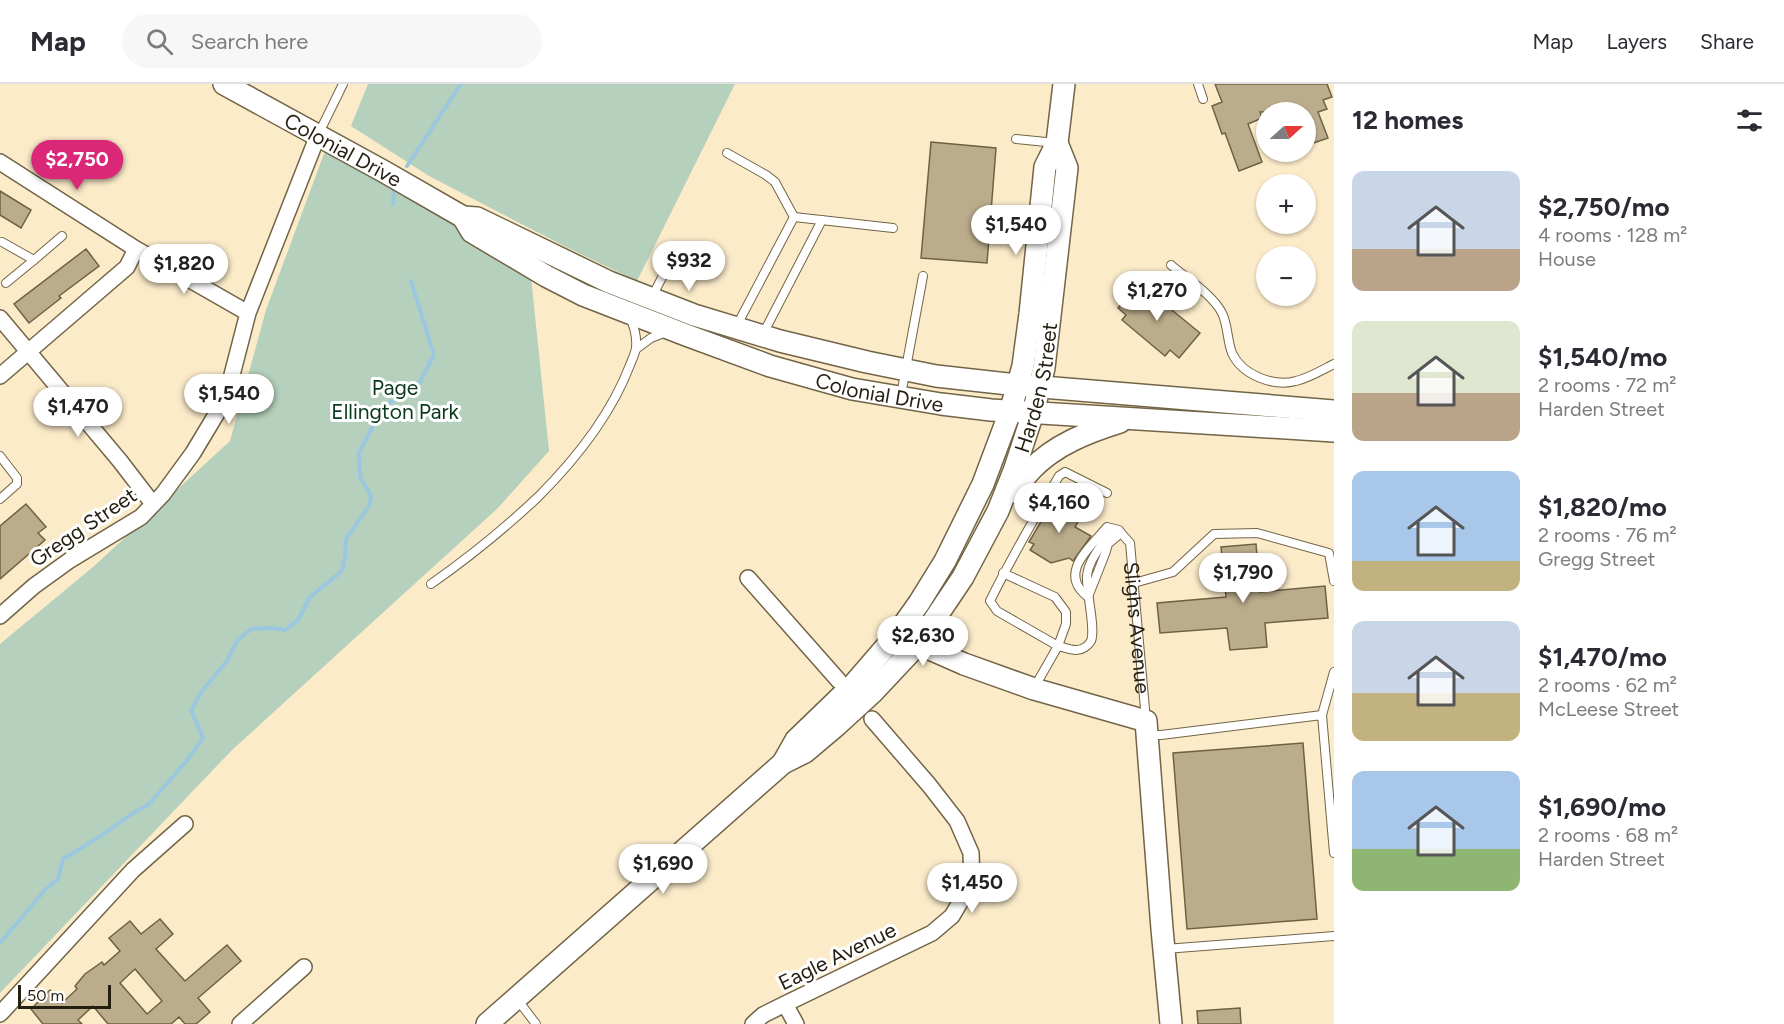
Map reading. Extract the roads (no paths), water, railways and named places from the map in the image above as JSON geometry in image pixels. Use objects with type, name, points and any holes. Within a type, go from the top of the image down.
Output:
[{"type":"main road","name":"Colonial Drive","points":[[224,84],[463,217],[477,218],[599,277],[651,298],[694,315],[762,336],[867,362],[936,376],[1040,387],[1334,411]]},
{"type":"main road","name":"Harden Street","points":[[783,763],[796,740],[852,685],[897,634],[945,561],[983,484],[1010,412],[1023,366],[1045,167],[1057,143],[1064,84]]},
{"type":"main road","name":"Harden Street","points":[[487,1024],[783,763],[805,752],[872,693],[918,644],[963,577],[998,511],[1034,413],[1040,387],[1050,329],[1067,168],[1057,143]]},
{"type":"main road","name":"Colonial Drive","points":[[463,217],[472,232],[546,276],[583,294],[674,331],[770,366],[852,388],[941,404],[1010,412],[1334,431]]},
{"type":"main road","points":[[998,511],[1031,469],[1054,450],[1102,428],[1131,419]]},
{"type":"main road","name":"Slighs Avenue","points":[[897,634],[964,664],[1147,728],[1172,1024]]},
{"type":"street","name":"Gregg Street","points":[[0,616],[34,586],[70,560],[141,517],[163,494],[193,453],[226,398],[248,313],[318,135]]},
{"type":"street","points":[[0,162],[136,249],[248,313]]},
{"type":"street","points":[[0,376],[127,267],[136,249]]},
{"type":"street","points":[[0,318],[120,461],[153,504]]},
{"type":"street","points":[[748,578],[837,679]]},
{"type":"street","name":"Eagle Avenue","points":[[753,1024],[763,1015],[932,933],[952,916],[972,882],[971,853],[957,821],[872,718]]},
{"type":"street","points":[[0,1014],[133,870],[184,824]]},
{"type":"street","points":[[240,1024],[303,967]]},
{"type":"street","points":[[785,1004],[795,1024]]},
{"type":"lane","points":[[318,135],[343,84]]},
{"type":"lane","points":[[1198,84],[1203,99]]},
{"type":"lane","points":[[1016,140],[1057,143]]},
{"type":"lane","points":[[727,153],[775,182],[794,217]]},
{"type":"lane","points":[[794,217],[893,228]]},
{"type":"lane","points":[[735,327],[794,217]]},
{"type":"lane","points":[[762,336],[822,220]]},
{"type":"lane","points":[[6,283],[62,236]]},
{"type":"lane","points":[[1,242],[34,260]]},
{"type":"lane","points":[[651,298],[678,246]]},
{"type":"lane","points":[[1171,265],[1218,307],[1222,313],[1233,356],[1246,370],[1273,381],[1296,381],[1334,364]]},
{"type":"lane","points":[[901,397],[923,276]]},
{"type":"lane","points":[[431,584],[538,496],[570,462],[608,411],[621,388],[636,349],[634,328],[628,313]]},
{"type":"lane","points":[[636,349],[651,338],[674,331]]},
{"type":"lane","points":[[0,456],[17,477],[17,484],[0,499]]},
{"type":"lane","points":[[1034,689],[1058,646],[1066,624],[1066,612],[1056,597],[1004,573],[1059,476],[1065,472],[1107,493]]},
{"type":"lane","points":[[1088,597],[1078,590],[1074,576],[1079,560],[1107,527],[1119,530],[1118,533]]},
{"type":"lane","name":"Slighs Avenue","points":[[1004,573],[990,601],[997,611],[1058,646],[1078,650],[1086,647],[1090,642],[1092,628],[1087,573],[1094,556],[1107,536],[1118,533],[1130,543],[1147,728]]},
{"type":"lane","points":[[1134,583],[1173,572],[1214,534],[1257,533],[1329,553],[1334,581]]},
{"type":"lane","points":[[1334,672],[1322,715],[1334,853]]},
{"type":"lane","points":[[1147,728],[1161,735],[1322,715]]},
{"type":"lane","points":[[1164,950],[1334,936]]},
{"type":"lane","points":[[517,998],[536,1024]]},
{"type":"waterway","points":[[407,166],[461,84]]},
{"type":"waterway","points":[[393,204],[394,190]]},
{"type":"waterway","points":[[0,943],[45,890],[58,879],[63,859],[148,805],[185,763],[203,738],[191,710],[202,691],[226,662],[237,641],[251,629],[285,630],[298,620],[310,597],[342,571],[346,539],[369,506],[371,496],[360,477],[359,453],[384,405],[415,391],[434,355],[411,281]]},
{"type":"park label","name":"Page Ellington Park","points":[[395,399]]}]
